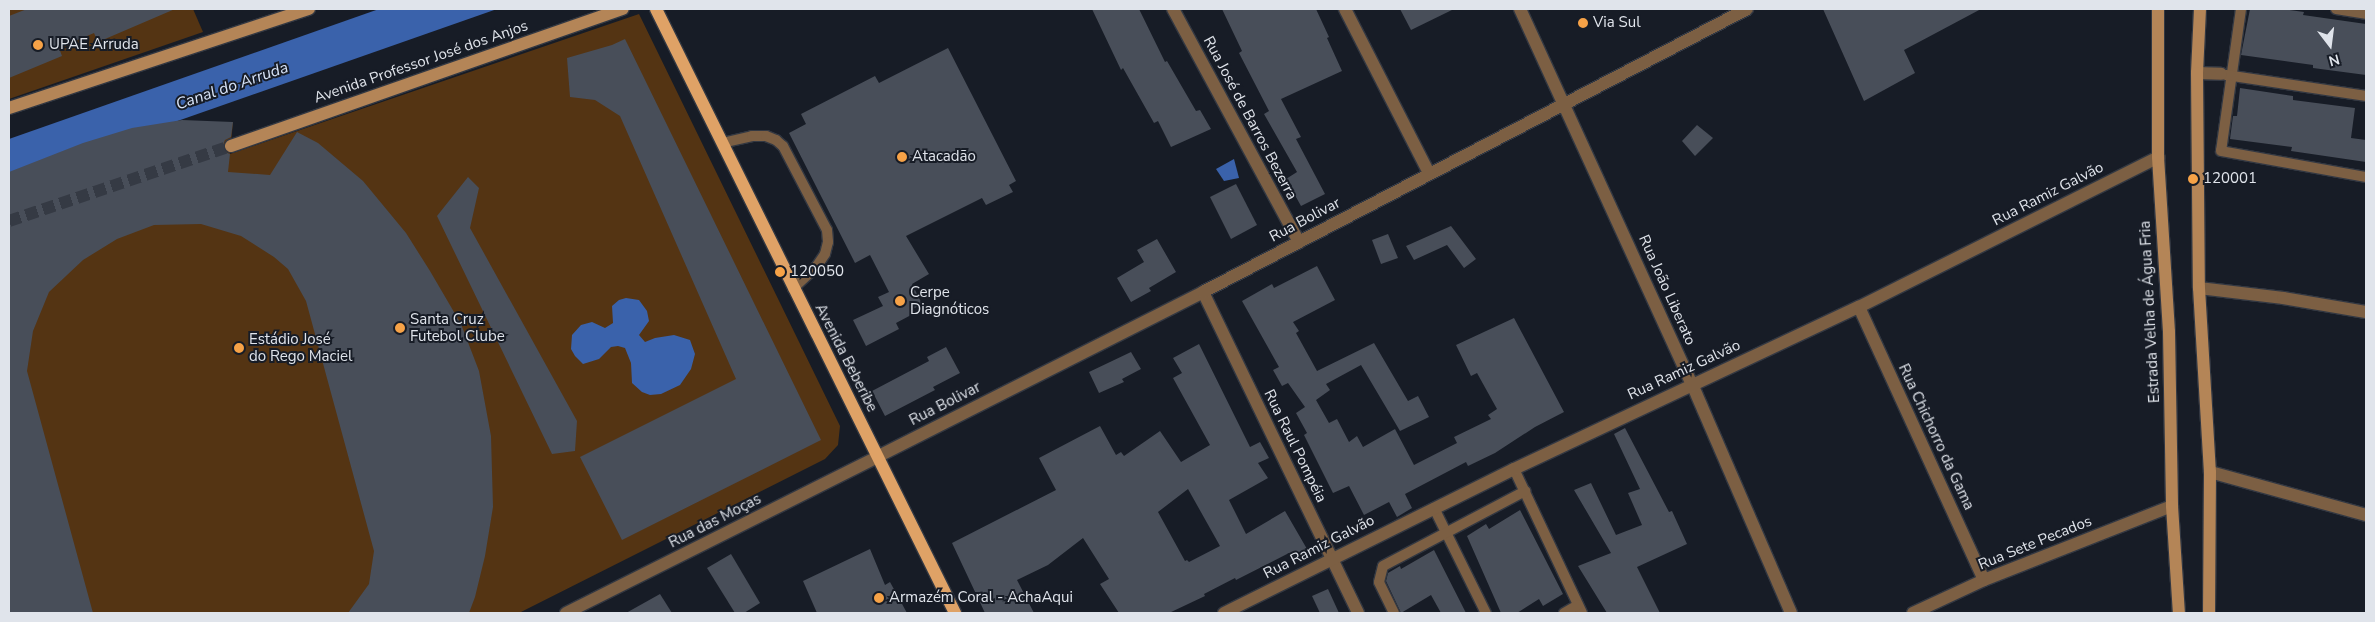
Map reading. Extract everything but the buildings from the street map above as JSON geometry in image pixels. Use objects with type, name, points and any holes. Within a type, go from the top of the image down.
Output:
[{"type":"main road","points":[[9,108],[309,9]]},
{"type":"main road","name":"Avenida Professor José dos Anjos","points":[[231,146],[623,9]]},
{"type":"main road","name":"Avenida Beberibe","points":[[656,9],[955,613]]},
{"type":"main road","name":"Estrada Velha de Água Fria","points":[[2158,9],[2158,157],[2169,332],[2172,506],[2179,613]]},
{"type":"main road","points":[[2200,9],[2197,73],[2198,288],[2210,472],[2209,613]]},
{"type":"street","name":"Rua José de Barros Bezerra","points":[[1173,9],[1299,242]]},
{"type":"street","points":[[1345,9],[1429,173]]},
{"type":"street","name":"Rua João Liberato","points":[[1520,9],[1692,384],[1791,613]]},
{"type":"street","name":"Rua Bolivar","points":[[877,457],[1203,292],[1747,9]]},
{"type":"street","points":[[2197,73],[2227,75]]},
{"type":"street","name":"Rua Ramiz Galvão","points":[[1224,613],[1514,469],[1692,384],[1858,308],[2158,157]]},
{"type":"street","points":[[2198,288],[2283,298],[2366,312]]},
{"type":"street","name":"Rua Raul Pompéia","points":[[1203,292],[1358,613]]},
{"type":"street","name":"Rua Chichorro da Gama","points":[[1858,308],[1984,580]]},
{"type":"street","name":"Rua das Moças","points":[[566,613],[877,457]]},
{"type":"street","points":[[2210,472],[2366,515]]},
{"type":"street","name":"Rua Sete Pecados","points":[[1913,613],[1984,580],[2172,506]]},
{"type":"lane","points":[[2241,9],[2227,75],[2221,151],[2366,177]]},
{"type":"lane","points":[[2336,9],[2366,14]]},
{"type":"lane","points":[[2227,75],[2366,96]]},
{"type":"lane","points":[[722,143],[752,136],[766,136],[776,140],[783,146],[827,230],[826,254],[817,266],[793,288]]},
{"type":"lane","points":[[1514,469],[1580,609],[1564,613]]},
{"type":"lane","points":[[1394,613],[1379,582],[1383,566],[1525,491]]},
{"type":"lane","points":[[1434,508],[1486,613]]},
{"type":"shaded area","points":[[9,9],[193,9],[203,32],[9,99]]},
{"type":"shaded area","name":"Santa Cruz Futebol Clube","points":[[639,14],[840,426],[838,445],[825,459],[519,613],[9,613],[9,172],[233,122],[230,154]]},
{"type":"water","name":"Canal do Arruda","points":[[379,9],[497,9],[9,180],[9,139]]},
{"type":"water","points":[[1234,159],[1239,178],[1224,181],[1216,169]]},
{"type":"water","points":[[626,298],[639,300],[647,311],[649,321],[639,335],[645,342],[655,338],[674,335],[690,340],[695,354],[691,369],[680,385],[661,394],[650,395],[642,392],[632,383],[631,363],[625,348],[618,346],[611,347],[599,359],[583,364],[575,356],[571,349],[572,335],[581,325],[592,322],[605,328],[613,323],[612,306],[619,300]]},
{"type":"tunnel","points":[[9,221],[231,146]]},
{"type":"place","name":"Via Sul","points":[[1583,23]]},
{"type":"place","name":"UPAE Arruda","points":[[38,45]]},
{"type":"place","name":"Atacadão","points":[[902,157]]},
{"type":"place","name":"120001","points":[[2193,179]]},
{"type":"place","name":"120050","points":[[780,272]]},
{"type":"place","name":"Cerpe Diagnóticos","points":[[900,301]]},
{"type":"place","name":"Santa Cruz Futebol Clube","points":[[400,328]]},
{"type":"place","name":"Estádio José do Rego Maciel","points":[[239,348]]},
{"type":"place","name":"Armazém Coral - AchaAqui","points":[[879,598]]}]
